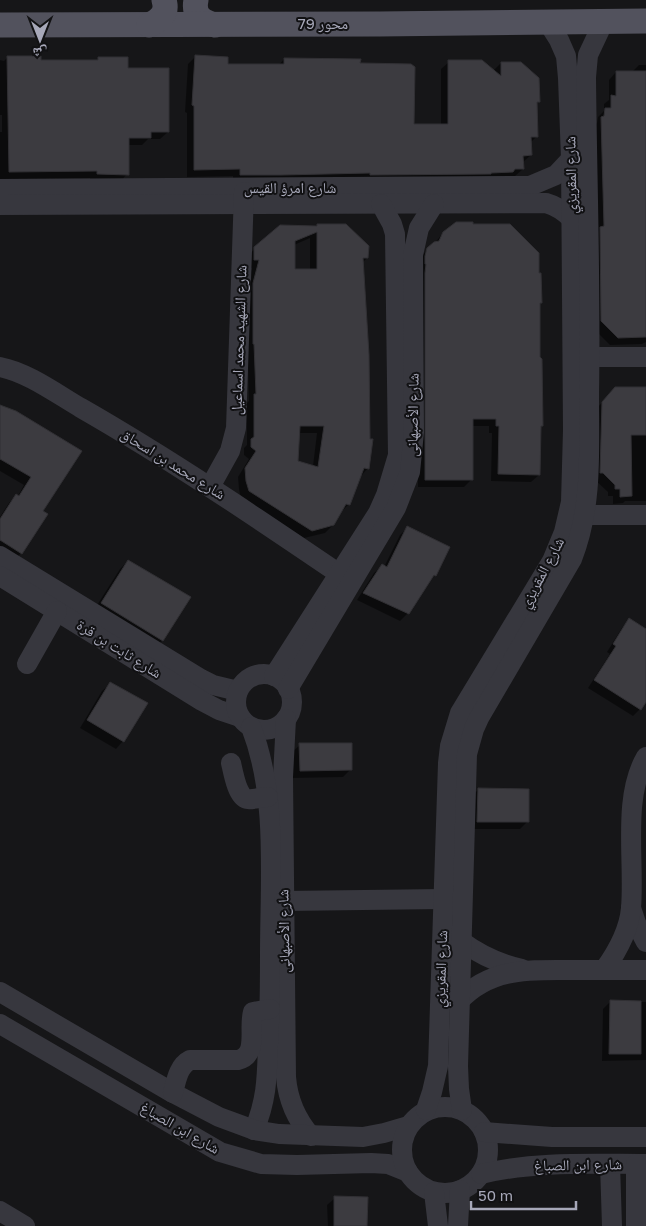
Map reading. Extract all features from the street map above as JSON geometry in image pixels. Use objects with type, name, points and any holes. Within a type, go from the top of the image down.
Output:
[{"type":"main road","points":[[149,25],[162,17],[165,11],[164,0]]},
{"type":"main road","points":[[196,0],[195,8],[197,15],[201,20],[215,25]]},
{"type":"main road","name":"محور 79","points":[[0,25],[646,21]]},
{"type":"street","name":"شارع المقريزي","points":[[426,1110],[438,1066],[450,746],[460,713],[552,561],[561,539],[577,515],[588,490],[590,357],[577,78],[559,40],[547,21]]},
{"type":"street","name":"شارع المقريزي","points":[[462,1110],[458,1081],[459,1002],[466,767],[470,742],[479,718],[572,559],[580,539],[573,487],[571,159],[577,78],[604,21]]},
{"type":"street","name":"شارع امرؤ القيس","points":[[0,204],[530,186],[556,175],[571,159]]},
{"type":"street","name":"شارع امرؤ القيس","points":[[0,189],[244,197],[382,204],[546,203],[560,209],[572,219]]},
{"type":"street","name":"شارع الشهيد محمد اسماعيل","points":[[210,487],[230,451],[236,428],[244,197]]},
{"type":"street","name":"شارع الأصبهانى","points":[[281,682],[338,573],[378,514],[398,456],[395,234],[382,204]]},
{"type":"street","name":"شارع الأصبهانى","points":[[281,682],[396,508],[410,472],[414,432],[413,255],[419,228],[434,204]]},
{"type":"street","points":[[590,357],[646,357]]},
{"type":"street","name":"شارع محمد بن اسحاق","points":[[0,367],[24,376],[128,435],[210,487],[338,573]]},
{"type":"street","points":[[577,515],[646,515]]},
{"type":"street","name":"شارع ثابت بن قرة","points":[[0,556],[67,610],[202,701],[246,722]]},
{"type":"street","name":"شارع ثابت بن قرة","points":[[0,576],[213,685],[238,691]]},
{"type":"street","points":[[26,664],[67,610]]},
{"type":"street","points":[[260,675],[281,682],[292,699],[292,704],[286,719],[281,725],[266,730],[246,722],[237,709],[236,700],[238,691],[247,680],[260,675]]},
{"type":"street","name":"شارع الأصبهانى","points":[[286,719],[283,777],[287,1091],[296,1115],[312,1136]]},
{"type":"street","name":"شارع الأصبهانى","points":[[246,722],[263,761],[270,826],[270,1009],[267,1087],[265,1102],[254,1130]]},
{"type":"street","points":[[604,970],[618,947],[628,922],[631,908],[633,806],[636,784],[646,757]]},
{"type":"street","points":[[231,762],[240,794],[244,798],[268,797]]},
{"type":"street","points":[[284,901],[443,899]]},
{"type":"street","points":[[631,908],[646,942]]},
{"type":"street","points":[[461,941],[494,961],[524,970]]},
{"type":"street","points":[[459,1002],[466,994],[485,981],[497,976],[524,970],[646,970]]},
{"type":"street","name":"شارع ابن الصباغ","points":[[0,992],[173,1093],[219,1116],[254,1130],[279,1134],[363,1137],[408,1126]]},
{"type":"street","points":[[173,1093],[181,1067],[190,1060],[238,1060],[244,1058],[249,1053],[251,1046],[253,1012],[270,1009]]},
{"type":"street","name":"شارع ابن الصباغ","points":[[0,1024],[220,1152],[261,1164],[371,1163],[388,1164],[408,1172]]},
{"type":"street","points":[[438,1106],[450,1106],[462,1110],[473,1116],[484,1132],[488,1142],[486,1164],[481,1174],[472,1184],[460,1190],[443,1193],[424,1188],[408,1172],[401,1154],[404,1134],[416,1117],[426,1110],[438,1106]]},
{"type":"street","name":"شارع ابن الصباغ","points":[[484,1132],[552,1137],[646,1137]]},
{"type":"street","name":"شارع ابن الصباغ","points":[[481,1174],[508,1168],[554,1164],[641,1164]]},
{"type":"street","points":[[610,1164],[612,1226]]},
{"type":"street","points":[[636,1226],[641,1164]]},
{"type":"street","points":[[458,1226],[460,1190]]},
{"type":"street","points":[[434,1192],[438,1226]]},
{"type":"street","points":[[0,1211],[25,1226]]},
{"type":"building","points":[[195,55],[228,57],[228,64],[284,64],[284,58],[361,59],[360,63],[411,64],[415,67],[414,124],[448,124],[448,60],[482,60],[501,76],[501,62],[521,62],[539,78],[540,102],[537,102],[538,137],[531,137],[532,155],[523,156],[524,169],[515,169],[513,172],[491,174],[240,175],[240,169],[194,170],[194,106],[192,105]]},
{"type":"building","points":[[7,56],[41,56],[41,60],[98,60],[98,57],[128,57],[128,68],[169,68],[169,132],[151,132],[151,138],[129,138],[129,175],[97,174],[97,171],[9,172]]},
{"type":"building","points":[[616,71],[646,71],[646,337],[618,338],[601,321],[600,227],[604,226],[601,117],[604,116],[605,108],[611,108],[611,95],[616,96]]},
{"type":"building","points":[[456,222],[510,224],[539,253],[542,303],[540,303],[540,357],[542,359],[543,426],[541,426],[540,475],[498,474],[499,426],[496,426],[496,419],[473,419],[473,480],[425,480],[425,256],[427,248],[434,242],[439,241],[443,232]]},
{"type":"building","points":[[317,224],[346,224],[369,246],[368,258],[363,258],[369,355],[370,439],[373,439],[369,469],[364,468],[350,505],[346,504],[334,525],[312,531],[249,491],[245,468],[256,451],[251,447],[251,439],[254,437],[254,394],[256,394],[253,344],[253,283],[259,260],[254,260],[254,247],[280,225],[317,226]],"holes":[[[317,232],[317,269],[295,269],[295,241]],[[300,426],[324,426],[318,467],[298,461]]]},
{"type":"building","points":[[615,387],[646,387],[646,435],[631,435],[632,496],[620,497],[620,489],[615,489],[615,485],[603,473],[600,473],[602,402]]},
{"type":"building","points":[[0,405],[16,411],[82,451],[43,511],[48,514],[22,554],[0,540],[0,519],[16,494],[19,496],[31,477],[0,459]]},
{"type":"building","points":[[407,526],[450,547],[436,576],[434,575],[409,614],[363,593],[382,564],[387,567]]},
{"type":"building","points":[[128,560],[191,597],[163,641],[101,603]]},
{"type":"building","points":[[629,618],[646,629],[646,702],[641,710],[594,680],[616,646],[613,644]]},
{"type":"building","points":[[110,682],[148,703],[124,742],[87,720]]},
{"type":"building","points":[[299,743],[352,743],[352,770],[300,771]]},
{"type":"building","points":[[478,788],[529,789],[529,822],[477,822]]},
{"type":"building","points":[[610,1000],[641,1001],[641,1054],[609,1054]]},
{"type":"building","points":[[334,1196],[368,1197],[367,1226],[334,1226]]}]
